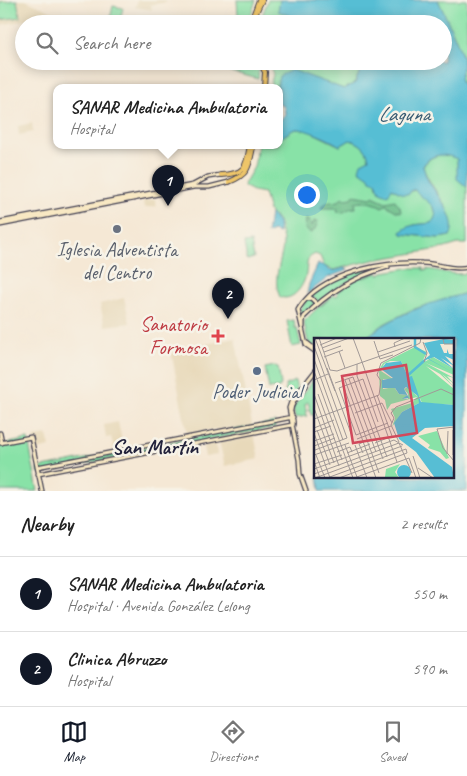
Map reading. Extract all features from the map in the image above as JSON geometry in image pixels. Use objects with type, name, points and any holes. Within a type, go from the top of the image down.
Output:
[{"type":"main road","points":[[255,15],[261,0]]},
{"type":"main road","points":[[266,70],[268,73],[266,84]]},
{"type":"main road","points":[[0,223],[194,185],[208,177],[236,173],[244,168],[251,149]]},
{"type":"main road","points":[[0,223],[194,187],[208,188],[229,182],[246,172],[251,149]]},
{"type":"main road","points":[[314,350],[306,345],[298,314],[300,306],[306,299],[331,280],[354,272],[404,263],[425,263],[460,271],[467,268]]},
{"type":"main road","points":[[314,349],[308,344],[302,323],[304,317],[330,294],[348,282],[374,271],[407,264],[444,266]]},
{"type":"main road","points":[[306,299],[314,299],[315,307]]},
{"type":"main road","points":[[307,491],[300,474],[291,409],[314,375]]},
{"type":"main road","points":[[37,467],[197,434],[292,417]]},
{"type":"main road","points":[[38,474],[293,424]]},
{"type":"main road","points":[[0,433],[1,443],[31,437],[42,491]]},
{"type":"shaded area","points":[[0,0],[25,0],[57,14],[15,15],[15,22],[0,25]]},
{"type":"shaded area","points":[[138,0],[167,0],[167,2],[151,5],[152,10],[135,7]]},
{"type":"shaded area","points":[[32,123],[33,132],[19,135],[18,126]]},
{"type":"shaded area","points":[[155,199],[157,206],[144,208],[143,201]]},
{"type":"shaded area","points":[[124,298],[130,323],[105,326],[100,304]]},
{"type":"shaded area","points":[[235,338],[259,459],[225,466],[216,429],[187,434],[171,351]]},
{"type":"shaded area","points":[[118,422],[123,446],[114,449],[111,437],[106,438],[104,425]]},
{"type":"shaded area","points":[[47,435],[50,447],[36,450],[34,437]]},
{"type":"shaded area","points":[[216,443],[217,455],[205,457],[203,444]]},
{"type":"green space","points":[[17,0],[20,15],[15,15],[15,18],[0,20],[0,2]]},
{"type":"green space","points":[[237,0],[256,0],[251,15],[238,15]]},
{"type":"green space","points":[[268,0],[280,0],[279,11],[289,15],[262,15]]},
{"type":"green space","points":[[438,0],[467,0],[467,90],[460,79],[463,61],[452,32],[452,15],[445,15]]},
{"type":"green space","points":[[113,6],[123,8],[121,15],[111,15]]},
{"type":"green space","points":[[227,70],[259,70],[258,79]]},
{"type":"green space","points":[[271,70],[360,71],[355,83],[344,89],[304,75],[277,84],[271,84],[273,74]]},
{"type":"green space","points":[[294,129],[307,130],[340,146],[350,140],[363,147],[369,159],[366,161],[363,172],[376,182],[377,188],[392,188],[402,194],[415,190],[430,203],[436,213],[436,218],[431,223],[408,227],[401,232],[402,234],[438,238],[450,236],[451,226],[446,209],[423,167],[430,159],[438,156],[443,155],[457,159],[459,178],[467,187],[467,244],[458,244],[445,248],[373,260],[333,270],[324,266],[320,256],[315,254],[308,260],[305,279],[297,292],[289,297],[280,297],[277,276],[283,242],[280,223],[269,211],[264,193],[253,191],[244,186],[244,184],[254,167],[257,149],[283,149],[283,136]]},
{"type":"green space","points":[[354,195],[371,198],[373,196],[386,202],[395,200],[401,212],[386,205],[382,207],[365,202],[355,203],[356,208],[351,208],[342,213],[338,212],[337,208],[321,208],[326,203],[339,201],[342,197],[346,199],[352,198]]},
{"type":"green space","points":[[306,219],[309,219],[312,226],[314,221],[318,221],[316,228],[311,233],[305,229]]},
{"type":"green space","points":[[251,242],[254,258],[247,260],[244,243]]},
{"type":"green space","points":[[423,268],[426,271],[426,269],[457,274],[467,273],[467,293],[411,310],[384,324],[366,338],[314,338],[314,346],[308,342],[305,320],[334,292],[321,306],[334,295],[338,295],[337,293],[345,287],[335,292],[355,279],[378,271],[363,278],[378,273],[379,275],[383,272]]},
{"type":"green space","points":[[378,269],[346,283],[318,303],[311,296],[342,276],[359,271]]},
{"type":"green space","points":[[307,299],[313,299],[315,305],[301,321],[300,309]]},
{"type":"green space","points":[[294,320],[301,345],[292,347],[287,321]]},
{"type":"green space","points":[[278,367],[281,384],[279,388],[269,389],[265,368]]},
{"type":"green space","points":[[314,379],[314,415],[311,415],[308,402],[305,404],[307,416],[295,418],[293,408]]},
{"type":"green space","points":[[295,381],[297,390],[287,403],[285,385]]},
{"type":"green space","points":[[275,422],[275,427],[39,473],[38,468]]},
{"type":"green space","points":[[28,439],[38,491],[0,491],[0,445]]},
{"type":"water","name":"Laguna","points":[[280,0],[438,0],[445,15],[288,15],[278,11]]},
{"type":"water","name":"Laguna","points":[[452,32],[463,61],[460,76],[461,83],[467,90],[467,187],[457,179],[457,159],[438,155],[434,156],[423,166],[428,181],[450,216],[452,230],[450,236],[438,238],[402,234],[401,232],[408,227],[431,223],[436,213],[431,205],[415,190],[412,190],[409,194],[402,194],[392,188],[388,195],[380,192],[376,182],[370,180],[369,177],[359,170],[361,163],[369,159],[365,149],[357,143],[350,140],[340,146],[300,129],[296,129],[283,136],[283,117],[285,114],[283,84],[278,84],[279,76],[292,70],[344,89],[355,83],[360,71],[452,70]]},
{"type":"water","points":[[270,213],[278,223],[279,233],[273,231],[267,234]]},
{"type":"water","points":[[318,264],[333,271],[344,268],[348,270],[329,277],[307,294],[309,284]]},
{"type":"water","points":[[467,293],[467,491],[320,491],[318,478],[454,478],[454,338],[366,338],[400,316],[439,301]]},
{"type":"ferry route","points":[[454,427],[467,429]]},
{"type":"place","name":"SANAR Medicina Ambulatoria","points":[[168,206]]},
{"type":"place","name":"Iglesia Adventista del Centro","points":[[117,229]]},
{"type":"place","name":"Clinica Abruzzo","points":[[228,319]]},
{"type":"place","name":"Sanatorio Formosa","points":[[218,336]]},
{"type":"place","name":"Poder Judicial","points":[[257,371]]},
{"type":"district","name":"San Martín","points":[[155,447]]}]
